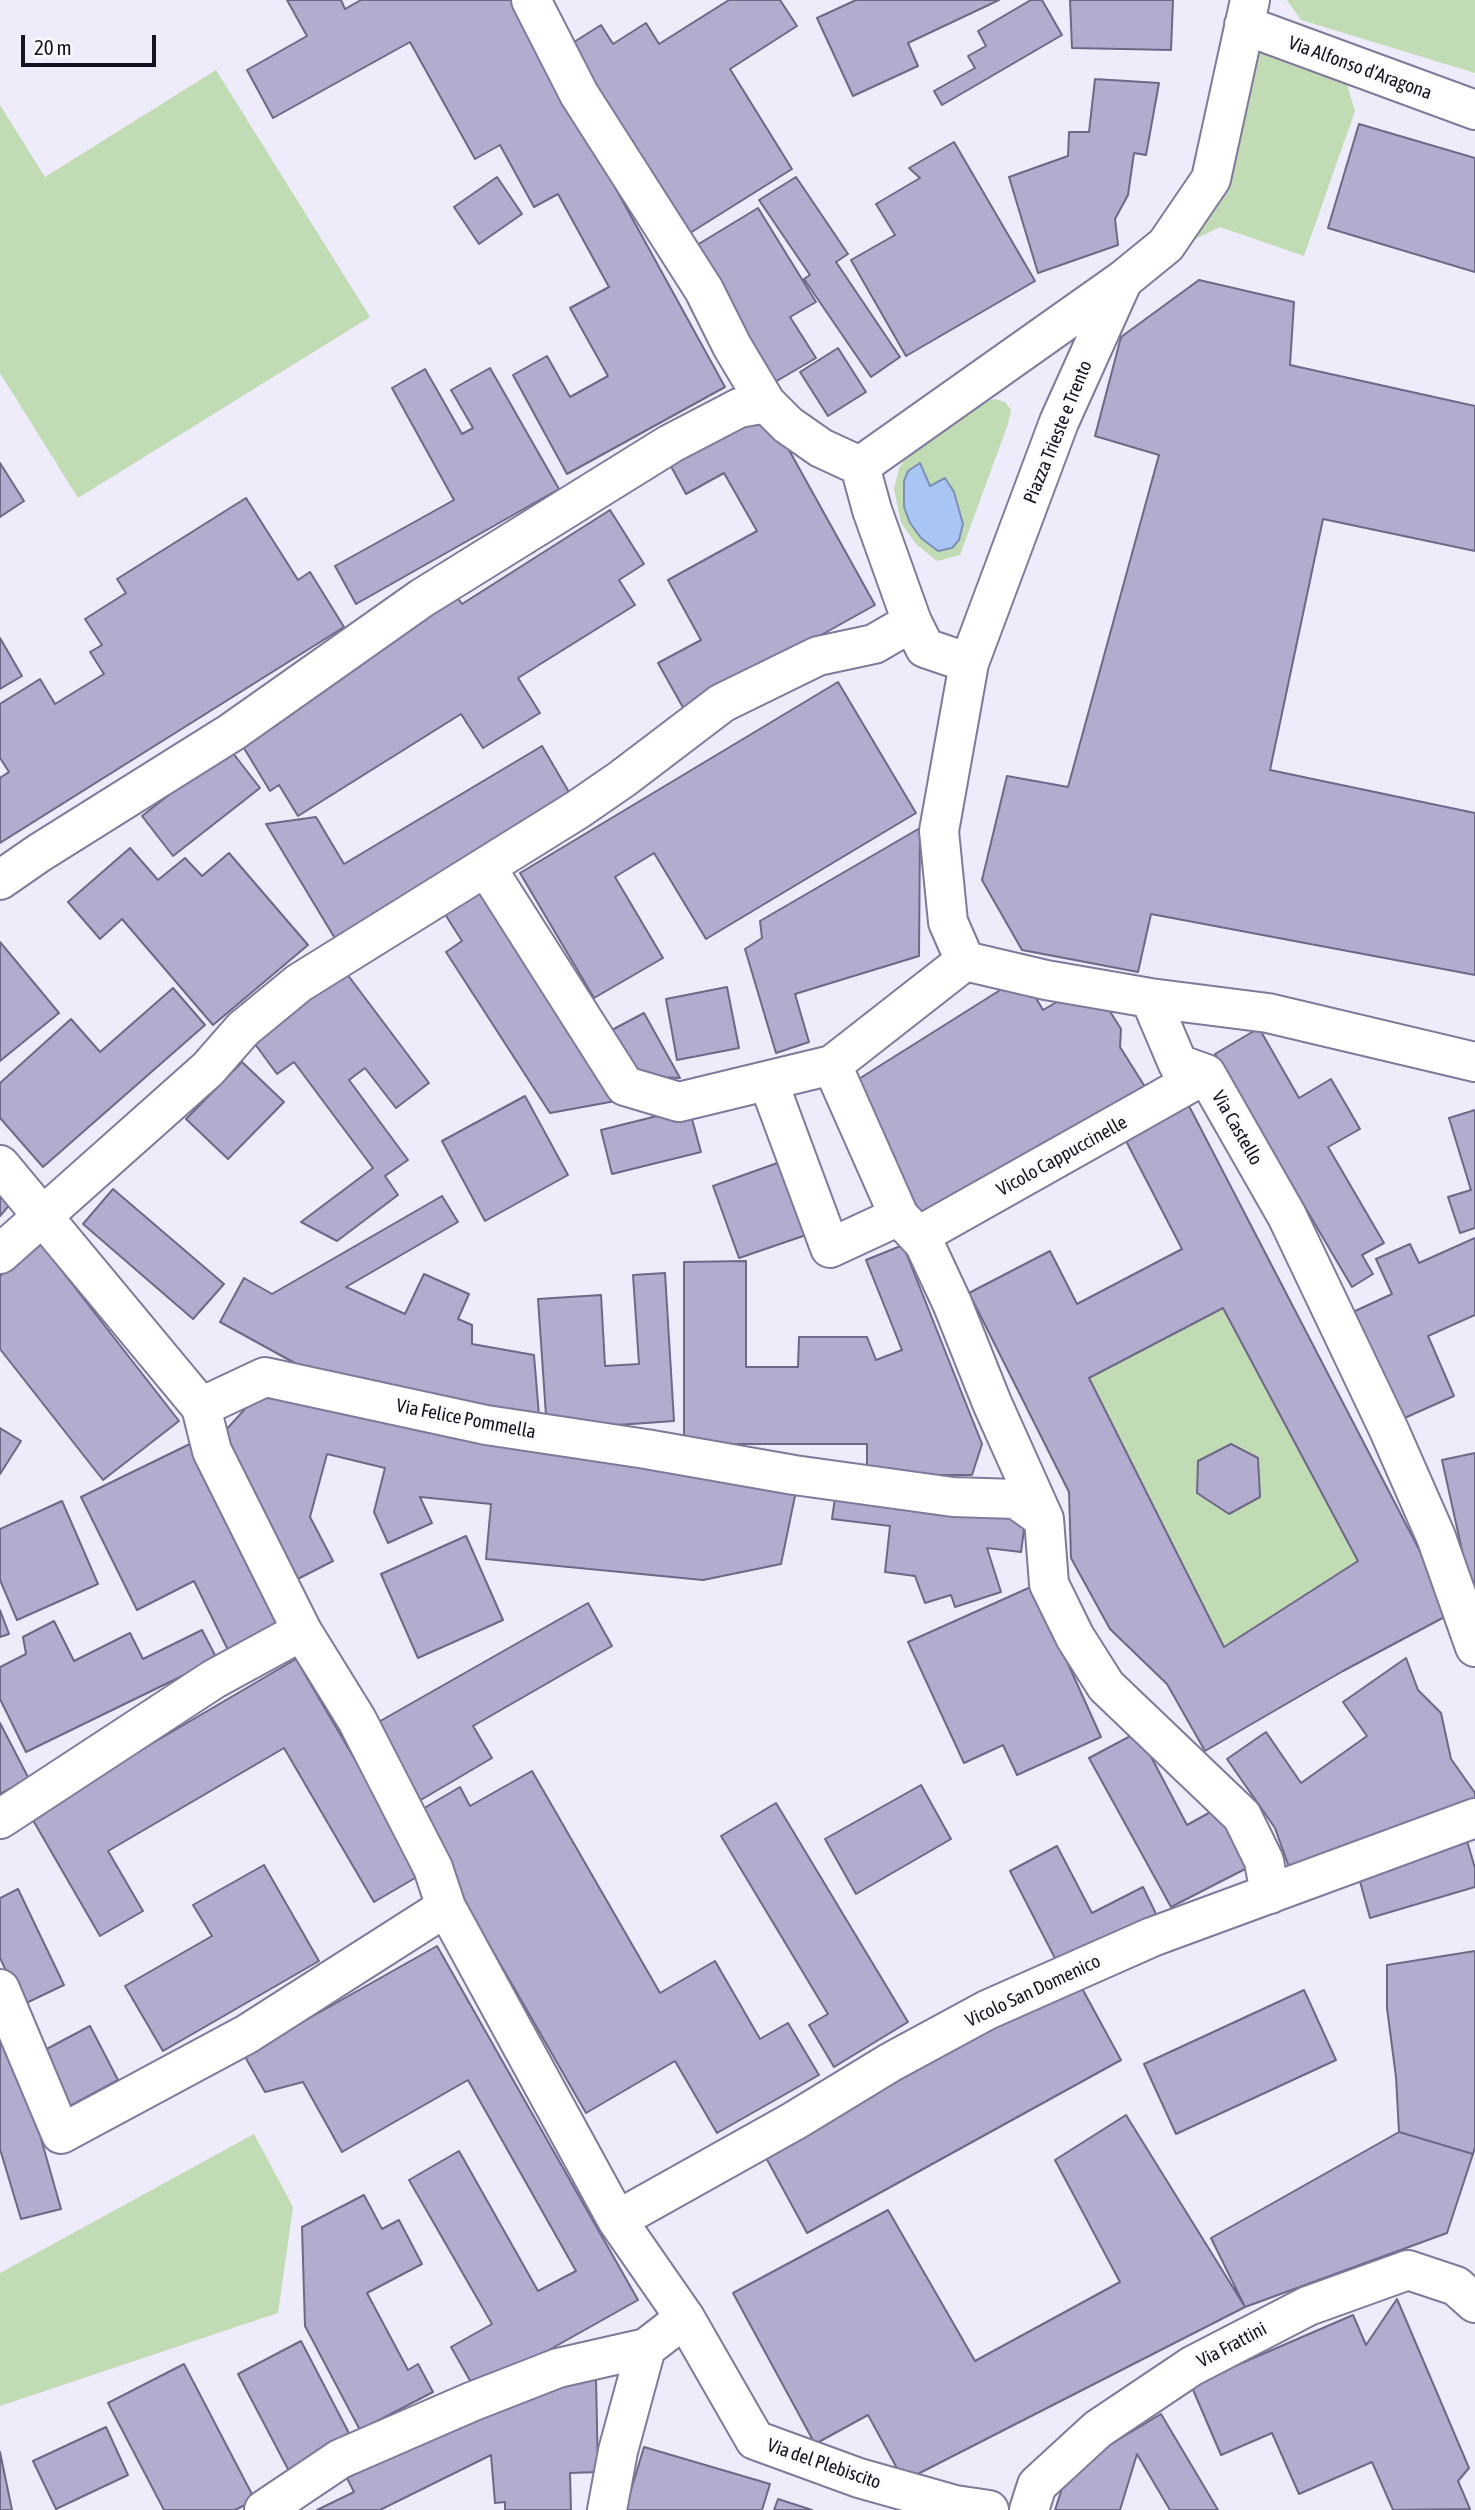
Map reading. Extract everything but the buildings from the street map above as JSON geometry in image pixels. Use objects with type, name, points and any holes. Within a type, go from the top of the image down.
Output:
[{"type":"street","points":[[531,0],[579,94],[704,290],[732,346],[766,403],[788,425],[821,448],[860,466],[872,510],[912,622],[925,648],[969,663],[939,831],[948,922],[965,961]]},
{"type":"street","points":[[860,466],[1123,280],[1166,245],[1211,180],[1247,13]]},
{"type":"street","name":"Via Alfonso d’Aragona","points":[[1247,13],[1475,110]]},
{"type":"street","name":"Piazza Trieste e Trento","points":[[969,663],[1059,422],[1123,280]]},
{"type":"street","points":[[0,880],[38,853],[232,732],[422,597],[670,444],[738,408],[766,403]]},
{"type":"street","points":[[0,1254],[208,1069],[243,1029],[299,983],[622,779],[722,703],[818,656],[874,644],[912,622]]},
{"type":"street","points":[[486,867],[625,1086],[680,1102],[832,1065],[965,961]]},
{"type":"street","points":[[965,961],[1150,998],[1268,1013],[1475,1062]]},
{"type":"street","name":"Via Castello","points":[[1150,998],[1178,1064],[1206,1074],[1287,1216],[1389,1430],[1436,1537],[1475,1647]]},
{"type":"street","points":[[832,1065],[912,1229],[952,1303],[992,1403],[1044,1519],[1049,1584],[1075,1637],[1106,1686],[1241,1816],[1264,1861],[1270,1894]]},
{"type":"street","name":"Vicolo Cappuccinelle","points":[[912,1229],[929,1230],[1206,1074]]},
{"type":"street","points":[[768,1081],[830,1248],[912,1229]]},
{"type":"street","points":[[0,1165],[201,1408]]},
{"type":"street","name":"Via Felice Pommella","points":[[201,1408],[265,1377],[486,1424],[794,1475],[953,1497],[1016,1499],[1044,1519]]},
{"type":"street","name":"Via del Plebiscito","points":[[201,1408],[212,1451],[302,1631],[363,1732],[433,1868],[446,1907],[617,2220],[685,2318],[755,2440],[859,2478],[955,2505],[989,2510]]},
{"type":"street","points":[[0,1819],[214,1679],[302,1631]]},
{"type":"street","name":"Vicolo San Domenico","points":[[617,2220],[794,2121],[891,2062],[987,2010],[1152,1937],[1475,1818]]},
{"type":"street","points":[[0,1989],[61,2134],[247,2034],[446,1907]]},
{"type":"street","name":"Via Frattini","points":[[1029,2510],[1037,2485],[1098,2429],[1192,2366],[1308,2306],[1408,2270],[1456,2286],[1475,2303]]},
{"type":"street","points":[[264,2510],[340,2459],[471,2402],[558,2368],[646,2348],[685,2318]]},
{"type":"street","points":[[607,2510],[618,2451],[646,2348]]},
{"type":"green space","points":[[1287,0],[1475,0],[1475,73],[1301,20]]},
{"type":"green space","points":[[1260,37],[1342,68],[1355,111],[1304,256],[1220,227],[1189,242]]},
{"type":"green space","points":[[216,70],[370,317],[78,498],[0,373],[0,105],[45,177]]},
{"type":"green space","points":[[995,399],[1005,402],[1011,410],[1008,424],[960,555],[937,561],[916,544],[901,523],[894,489],[899,468],[912,450],[982,402]]},
{"type":"green space","points":[[1223,1308],[1358,1561],[1224,1647],[1089,1378]]},
{"type":"green space","points":[[254,2134],[293,2207],[278,2313],[0,2406],[0,2273]]},
{"type":"water","points":[[920,463],[930,486],[945,478],[954,492],[963,524],[959,540],[952,548],[938,551],[921,538],[910,523],[904,507],[904,481],[908,471]]}]
